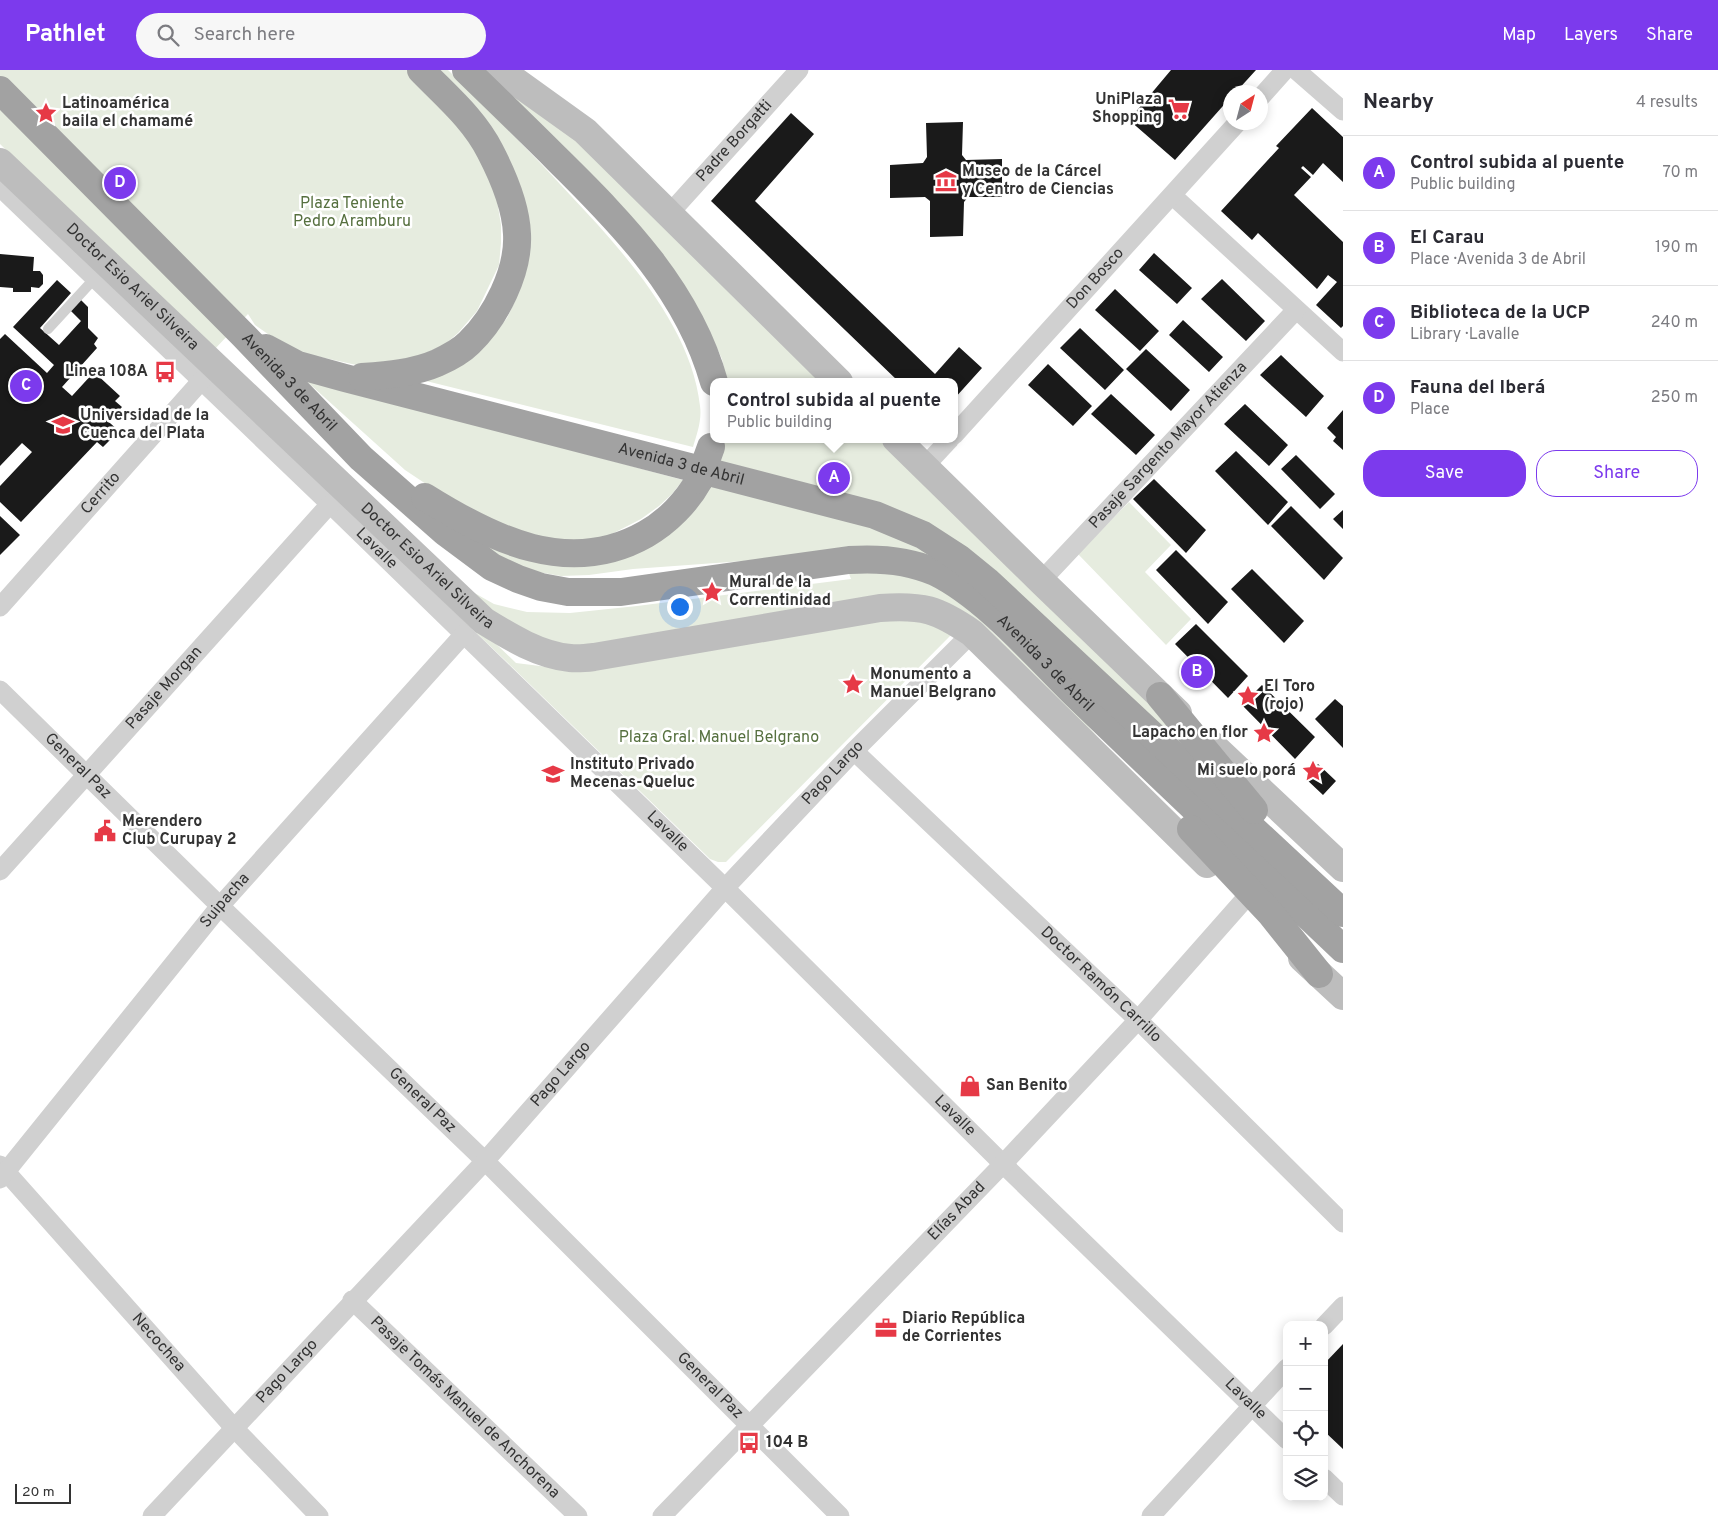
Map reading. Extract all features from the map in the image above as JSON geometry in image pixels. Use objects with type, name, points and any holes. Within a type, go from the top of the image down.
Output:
[{"type":"highway","points":[[345,378],[394,374],[416,370],[437,363],[453,354],[469,343],[486,323],[511,277],[517,234],[514,216],[499,169],[490,150],[473,124],[421,70]]},
{"type":"highway","points":[[466,70],[598,199],[633,237],[660,272],[685,312],[704,348],[713,378]]},
{"type":"highway","points":[[0,90],[239,332]]},
{"type":"highway","name":"Avenida 3 de Abril","points":[[239,332],[298,364],[677,465],[844,506],[875,515],[922,536],[960,559],[987,581],[1343,913]]},
{"type":"highway","name":"Avenida 3 de Abril","points":[[239,332],[361,458],[445,532],[492,567],[541,587],[568,592],[621,592],[849,560],[887,560],[908,563],[934,572],[964,590],[1013,632],[1076,695],[1343,949]]},
{"type":"highway","points":[[361,458],[450,513],[483,530],[510,541],[554,553],[572,554],[597,552],[616,547],[637,539],[654,529],[682,504],[699,480],[712,443]]},
{"type":"highway","points":[[1076,695],[1127,760],[1272,914],[1319,974]]},
{"type":"highway","points":[[1160,696],[1248,804],[1343,900]]},
{"type":"main road","points":[[500,70],[585,131],[835,378]]},
{"type":"main road","name":"Doctor Esio Ariel Silveira","points":[[0,162],[484,621],[515,640],[552,655],[571,658],[594,657],[900,606],[943,614],[972,633]]},
{"type":"main road","points":[[900,443],[1160,696],[1343,868]]},
{"type":"main road","name":"Avenida 3 de Abril","points":[[972,633],[1343,996]]},
{"type":"street","name":"Padre Borgatti","points":[[669,214],[799,70]]},
{"type":"street","points":[[1268,89],[1285,70]]},
{"type":"street","points":[[1296,70],[1343,111]]},
{"type":"street","name":"Don Bosco","points":[[958,431],[1231,130]]},
{"type":"street","name":"Lavalle","points":[[0,187],[202,380],[725,888],[1003,1164],[1283,1436]]},
{"type":"street","points":[[1173,196],[1343,352]]},
{"type":"street","name":"Pasaje Sargento Mayor Atienza","points":[[1041,581],[1296,310]]},
{"type":"street","name":"Cerrito","points":[[0,606],[202,380]]},
{"type":"street","points":[[924,467],[946,443]]},
{"type":"street","name":"Pasaje Morgan","points":[[0,871],[330,504]]},
{"type":"street","name":"Pago Largo","points":[[152,1516],[484,1161],[725,888],[854,751],[972,633]]},
{"type":"street","name":"Suipacha","points":[[2,1172],[220,906],[464,634]]},
{"type":"street","name":"General Paz","points":[[0,690],[484,1161],[840,1516]]},
{"type":"street","name":"Doctor Ramón Carrillo","points":[[854,751],[1138,1020],[1343,1223]]},
{"type":"street","name":"Elías Abad","points":[[662,1516],[1003,1164],[1138,1020],[1244,900]]},
{"type":"street","name":"Necochea","points":[[2,1172],[234,1429],[319,1516]]},
{"type":"street","name":"Pasaje Tomás Manuel de Anchorena","points":[[352,1300],[578,1516]]},
{"type":"street","points":[[1328,1322],[1343,1306]]},
{"type":"street","points":[[1151,1516],[1283,1372]]},
{"type":"street","points":[[1328,1482],[1343,1496]]},
{"type":"lane","points":[[48,329],[95,278]]},
{"type":"green space","name":"Plaza Teniente Pedro Aramburu","points":[[0,70],[412,70],[458,116],[495,188],[501,225],[499,265],[477,311],[458,333],[444,345],[415,358],[361,366],[298,352],[255,325],[248,314],[213,351],[0,144]]},
{"type":"green space","points":[[437,70],[448,70],[526,149],[613,242],[652,293],[670,320],[684,348],[694,377],[700,406],[700,416],[693,447],[422,380],[493,336],[507,318],[516,299],[527,258]]},
{"type":"green space","points":[[490,78],[555,117],[820,378],[726,378],[722,359],[706,324]]},
{"type":"green space","name":"Plaza Gral. Manuel Belgrano","points":[[0,168],[516,663],[548,667],[909,611],[951,635],[726,862],[710,859],[512,667],[0,179]]},
{"type":"green space","points":[[303,378],[683,480],[659,506],[641,519],[606,537],[588,541],[562,541],[532,535],[505,526],[429,486],[405,470]]},
{"type":"green space","points":[[722,443],[887,443],[1185,737],[1245,808],[982,570],[715,469]]},
{"type":"green space","points":[[711,480],[861,517],[951,562],[839,554],[561,576],[532,571],[484,552],[478,538],[589,563]]},
{"type":"green space","points":[[1129,502],[1171,545],[1145,572],[1191,619],[1166,645],[1078,554]]},
{"type":"green space","points":[[848,571],[909,574],[941,587],[973,613],[1071,706],[1132,777],[936,605],[577,651],[516,636],[448,578],[494,604],[527,612],[570,613],[851,579]]},
{"type":"building","name":"UniPlaza Shopping","points":[[1171,70],[1256,70],[1242,85],[1223,85],[1223,106],[1175,160],[1129,120]]},
{"type":"building","points":[[1312,108],[1343,137],[1343,182],[1323,163],[1313,175],[1303,166],[1301,168],[1311,177],[1294,195],[1343,242],[1343,326],[1341,328],[1316,305],[1337,282],[1328,275],[1317,289],[1258,233],[1252,240],[1221,211],[1279,148],[1276,146]]},
{"type":"building","points":[[791,113],[814,134],[755,201],[935,374],[959,347],[982,368],[958,395],[958,378],[895,378],[711,201]]},
{"type":"building","name":"Museo de la Cárcel y Centro de Ciencias","points":[[963,122],[962,155],[966,160],[1002,159],[1002,197],[968,197],[964,202],[963,236],[930,237],[930,201],[925,197],[890,198],[890,165],[923,163],[927,157],[926,123]]},
{"type":"building","points":[[1154,253],[1192,288],[1177,304],[1139,270]]},
{"type":"building","points":[[0,254],[34,257],[33,271],[40,271],[43,275],[43,284],[39,288],[31,287],[31,292],[13,292],[13,288],[0,287]]},
{"type":"building","points":[[1222,279],[1265,321],[1246,341],[1201,299]]},
{"type":"building","name":"Universidad de la Cuenca del Plata","points":[[57,280],[71,293],[40,328],[59,345],[81,321],[69,309],[79,298],[88,307],[88,328],[98,338],[94,344],[97,348],[62,387],[72,396],[94,372],[120,396],[115,401],[122,407],[110,420],[104,414],[102,416],[119,431],[103,447],[97,442],[21,522],[0,502],[0,486],[32,452],[22,443],[0,466],[0,339],[5,334],[47,373],[54,365],[13,327]]},
{"type":"building","points":[[1115,289],[1159,331],[1140,351],[1095,310]]},
{"type":"building","points":[[1183,320],[1223,357],[1209,372],[1169,335]]},
{"type":"building","points":[[1080,328],[1124,370],[1105,390],[1060,348]]},
{"type":"building","points":[[1146,349],[1190,390],[1171,411],[1126,369]]},
{"type":"building","points":[[1281,355],[1324,396],[1306,417],[1260,375]]},
{"type":"building","points":[[1048,364],[1092,406],[1073,426],[1028,385]]},
{"type":"building","points":[[1111,394],[1155,435],[1136,455],[1091,414]]},
{"type":"building","points":[[1245,404],[1288,445],[1269,466],[1224,424]]},
{"type":"building","points":[[1343,410],[1343,450],[1333,441],[1336,437],[1327,428]]},
{"type":"building","points":[[1236,451],[1288,502],[1268,525],[1215,471]]},
{"type":"building","points":[[1296,455],[1335,494],[1320,509],[1281,469]]},
{"type":"building","points":[[1154,479],[1206,530],[1186,553],[1133,499]]},
{"type":"building","points":[[1291,506],[1343,558],[1324,580],[1271,526]]},
{"type":"building","points":[[1343,510],[1343,529],[1333,519]]},
{"type":"building","points":[[0,516],[20,535],[0,555]]},
{"type":"building","points":[[1176,550],[1228,602],[1208,624],[1156,570]]},
{"type":"building","points":[[1252,569],[1304,621],[1284,643],[1231,589]]},
{"type":"building","points":[[1196,624],[1248,676],[1228,698],[1175,644]]},
{"type":"building","points":[[1262,685],[1315,737],[1295,759],[1242,705]]},
{"type":"building","points":[[1335,699],[1343,706],[1343,748],[1315,719]]},
{"type":"building","points":[[1318,764],[1336,781],[1323,795],[1305,778]]},
{"type":"building","points":[[1343,1344],[1343,1449],[1328,1435],[1328,1360]]},
{"type":"place","name":"UniPlaza Shopping","points":[[1179,109]]},
{"type":"place","name":"Latinoamérica baila el chamamé","points":[[46,113]]},
{"type":"place","name":"Museo de la Cárcel y Centro de Ciencias","points":[[946,181]]},
{"type":"place","name":"Fauna del Iberá","points":[[120,183]]},
{"type":"place","name":"Linea 108A","points":[[165,372]]},
{"type":"place","name":"Biblioteca de la UCP","points":[[26,386]]},
{"type":"place","name":"Universidad de la Cuenca del Plata","points":[[63,425]]},
{"type":"place","name":"Control subida al puente","points":[[834,478]]},
{"type":"place","name":"Mural de la Correntinidad","points":[[712,592]]},
{"type":"place","name":"El Carau","points":[[1197,672]]},
{"type":"place","name":"Monumento a Manuel Belgrano","points":[[853,684]]},
{"type":"place","name":"El Toro (rojo)","points":[[1248,696]]},
{"type":"place","name":"Lapacho en flor","points":[[1264,733]]},
{"type":"place","name":"Mi suelo porá","points":[[1313,771]]},
{"type":"place","name":"Instituto Privado Mecenas-Queluc","points":[[553,774]]},
{"type":"place","name":"Merendero Club Curupay 2","points":[[105,831]]},
{"type":"place","name":"San Benito","points":[[970,1086]]},
{"type":"place","name":"Diario República de Corrientes","points":[[886,1328]]},
{"type":"place","name":"104 B","points":[[749,1443]]}]
